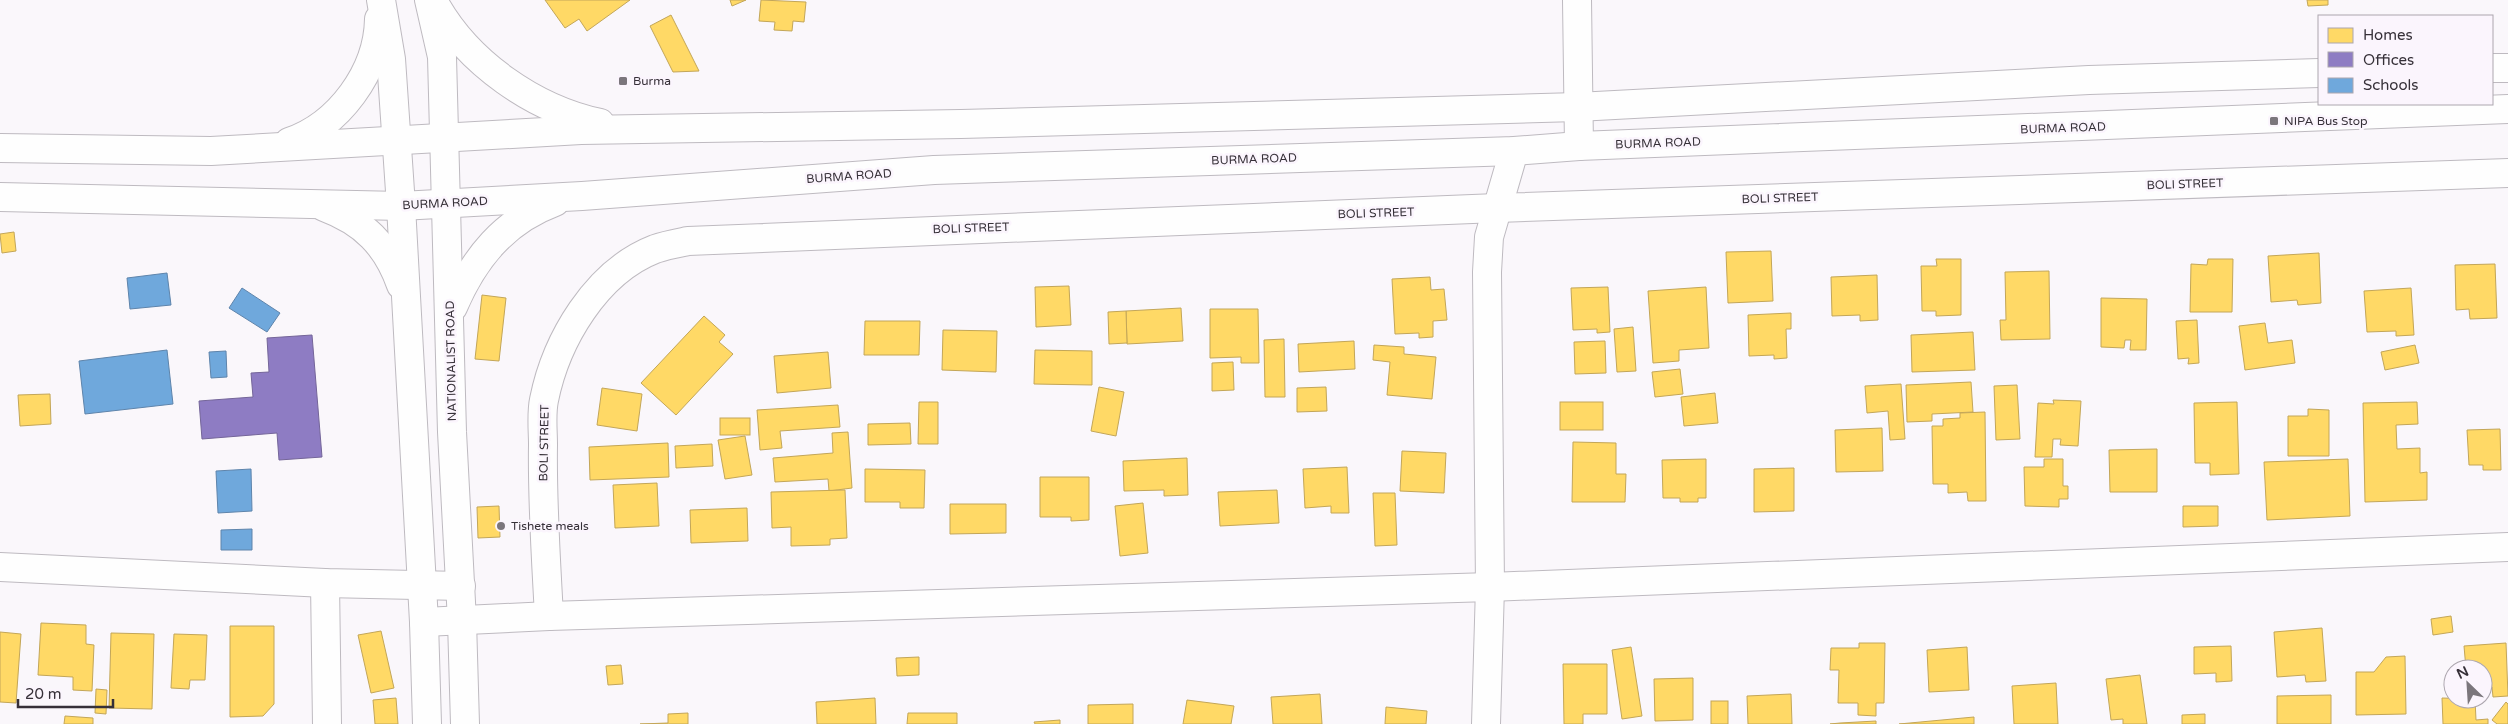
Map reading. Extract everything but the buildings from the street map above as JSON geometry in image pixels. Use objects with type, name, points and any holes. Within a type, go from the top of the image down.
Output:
[{"type":"main road","points":[[380,0],[386,19],[391,59],[401,206],[424,622],[427,724]]},
{"type":"main road","points":[[271,148],[303,137],[331,119],[354,93],[369,63],[379,28],[380,0]]},
{"type":"main road","name":"NATIONALIST ROAD","points":[[429,0],[442,57],[448,204],[452,432],[461,586],[465,724]]},
{"type":"main road","points":[[433,0],[442,16],[471,51],[505,81],[544,103],[577,117],[630,129]]},
{"type":"main road","points":[[1577,0],[1579,146]]},
{"type":"main road","points":[[2493,68],[2508,68]]},
{"type":"main road","points":[[0,148],[212,151],[444,137],[630,129],[961,124],[1577,107],[2089,80],[2318,73]]},
{"type":"main road","name":"BURMA ROAD","points":[[0,197],[401,206],[571,197],[934,170],[1514,151],[1579,146],[2508,109]]},
{"type":"main road","points":[[1486,724],[1490,587],[1488,238],[1514,151]]},
{"type":"main road","name":"BOLI STREET","points":[[549,616],[542,474],[544,401],[551,373],[563,343],[584,308],[605,283],[631,262],[655,249],[688,241],[734,237],[1497,208],[2508,173]]},
{"type":"main road","points":[[450,312],[464,280],[490,245],[509,227],[538,208],[571,197]]},
{"type":"main road","points":[[314,204],[347,216],[375,237],[395,267],[406,301]]},
{"type":"main road","points":[[424,622],[549,616],[1490,587],[2508,547]]},
{"type":"main road","points":[[0,567],[326,583],[461,586]]},
{"type":"main road","points":[[326,583],[327,724]]},
{"type":"place","name":"Burma","points":[[623,81]]},
{"type":"place","name":"NIPA Bus Stop","points":[[2274,121]]},
{"type":"place","name":"Tishete meals","points":[[501,526]]}]
